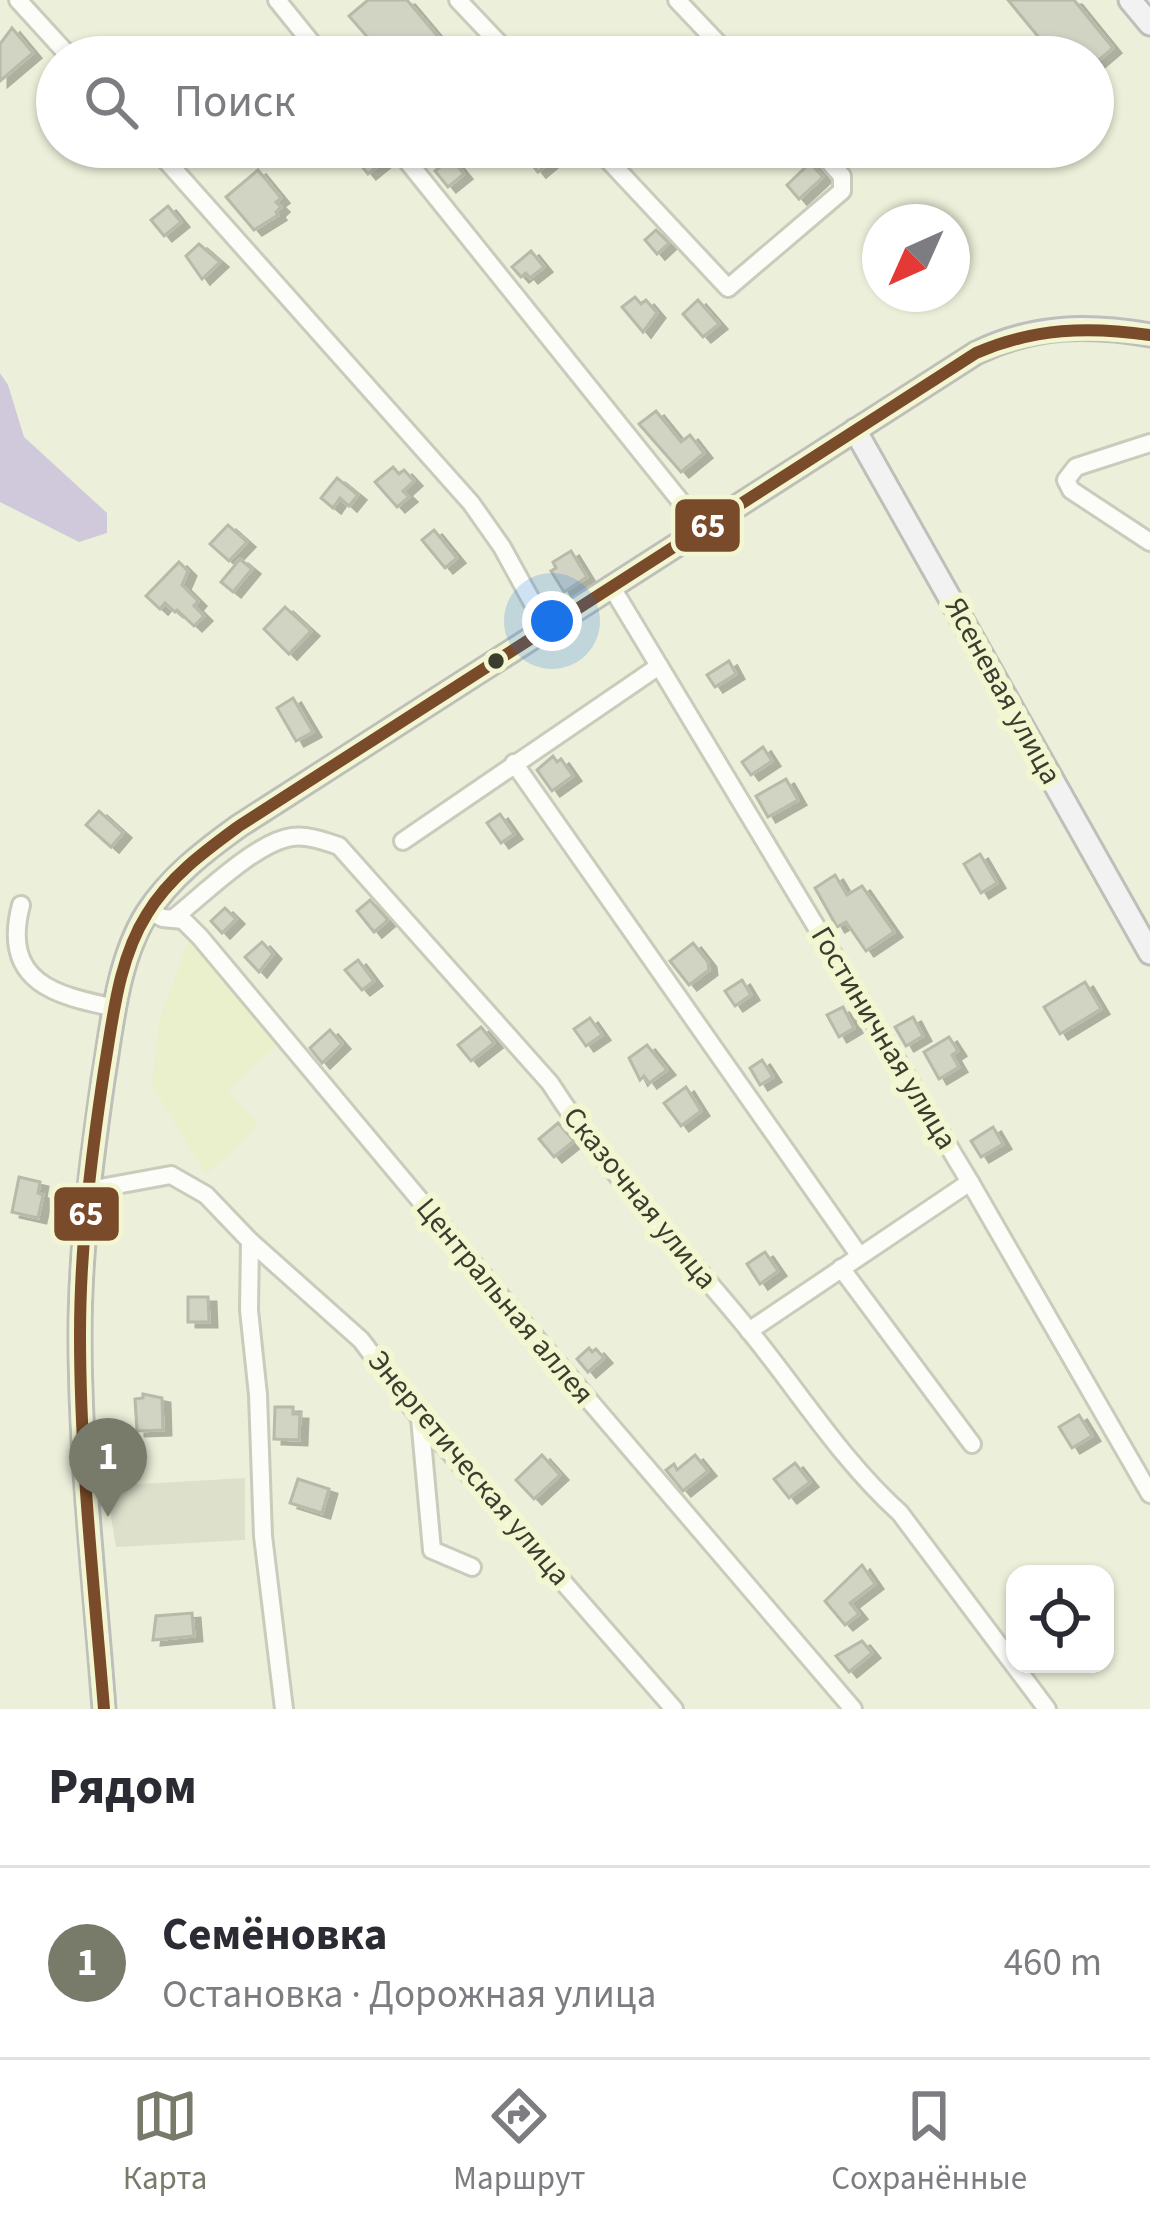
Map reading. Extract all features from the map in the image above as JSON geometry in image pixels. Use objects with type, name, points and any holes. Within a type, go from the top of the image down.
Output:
[{"type":"main road","points":[[1130,0],[1150,24]]},
{"type":"main road","points":[[104,1709],[81,1378],[81,1311],[89,1190],[116,1008],[134,941],[148,911],[177,875],[217,842],[976,353],[1005,340],[1068,327],[1150,335]]},
{"type":"main road","name":"Ясеневая улица","points":[[855,430],[1150,953]]},
{"type":"street","points":[[18,0],[51,36]]},
{"type":"street","points":[[277,0],[306,36]]},
{"type":"street","points":[[458,0],[492,36]]},
{"type":"street","points":[[677,0],[711,36]]},
{"type":"street","points":[[173,168],[471,503],[502,547],[546,628]]},
{"type":"street","points":[[413,168],[702,528]]},
{"type":"street","points":[[616,168],[728,288],[842,191],[842,176],[835,168]]},
{"type":"street","points":[[1150,443],[1076,467],[1066,480],[1071,490],[1150,542]]},
{"type":"street","name":"Гостиничная улица","points":[[611,586],[970,1182],[1150,1494]]},
{"type":"street","points":[[403,841],[659,666]]},
{"type":"street","points":[[514,763],[859,1255]]},
{"type":"street","name":"Сказочная улица","points":[[175,917],[262,849],[291,837],[339,846],[550,1083],[575,1123],[749,1330],[872,1488],[900,1514],[1047,1709]]},
{"type":"street","points":[[21,905],[10,926],[7,948],[22,979],[44,993],[116,1008]]},
{"type":"street","points":[[148,911],[163,919],[175,917]]},
{"type":"street","name":"Центральная аллея","points":[[175,917],[200,937],[496,1292],[854,1709]]},
{"type":"street","name":"Энергетическая улица","points":[[89,1190],[171,1175],[206,1195],[361,1340],[420,1418],[674,1709]]},
{"type":"street","points":[[749,1330],[970,1182]]},
{"type":"street","points":[[250,1240],[249,1310],[258,1395],[263,1537],[284,1709]]},
{"type":"street","points":[[841,1268],[972,1444]]},
{"type":"street","points":[[420,1418],[432,1550],[472,1567]]},
{"type":"shaded area","points":[[0,373],[24,437],[107,513],[107,533],[79,542],[0,502]]},
{"type":"shaded area","points":[[189,941],[278,1044],[228,1091],[258,1125],[206,1174],[152,1085],[160,1017]]},
{"type":"shaded area","points":[[245,1478],[245,1540],[116,1547],[106,1486]]},
{"type":"building","points":[[368,0],[407,0],[437,36],[366,36],[349,16]]},
{"type":"building","points":[[1008,0],[1074,0],[1103,36],[1038,36]]},
{"type":"building","points":[[12,28],[33,53],[0,81],[0,44]]},
{"type":"building","points":[[459,168],[464,174],[448,187],[435,171]]},
{"type":"building","points":[[805,168],[815,168],[823,177],[799,199],[787,185]]},
{"type":"building","points":[[258,170],[281,198],[276,202],[281,207],[278,215],[254,230],[226,197]]},
{"type":"building","points":[[168,206],[181,222],[164,236],[151,220]]},
{"type":"building","points":[[656,230],[669,243],[657,254],[645,240]]},
{"type":"building","points":[[199,244],[220,262],[202,279],[186,256]]},
{"type":"building","points":[[531,251],[544,267],[530,278],[526,273],[521,277],[512,267]]},
{"type":"building","points":[[635,297],[641,304],[646,300],[657,313],[643,332],[622,307]]},
{"type":"building","points":[[698,300],[719,324],[703,337],[683,314]]},
{"type":"building","points":[[656,411],[681,442],[690,435],[704,453],[681,472],[639,424]]},
{"type":"building","points":[[393,467],[399,474],[404,470],[414,481],[403,491],[409,497],[397,507],[375,482]]},
{"type":"building","points":[[337,478],[358,495],[349,506],[340,498],[333,508],[321,498]]},
{"type":"building","points":[[228,525],[247,542],[229,561],[210,544]]},
{"type":"building","points":[[434,530],[457,558],[445,568],[422,540]]},
{"type":"building","points":[[571,551],[587,577],[564,592],[551,571],[556,568],[553,562]]},
{"type":"building","points":[[240,559],[252,569],[233,592],[221,582]]},
{"type":"building","points":[[179,562],[188,571],[182,585],[198,601],[194,606],[204,616],[194,626],[177,610],[165,603],[160,609],[146,596]]},
{"type":"building","points":[[285,607],[311,631],[289,654],[264,629]]},
{"type":"building","points":[[729,661],[736,674],[715,687],[707,675]]},
{"type":"building","points":[[293,698],[313,732],[296,741],[277,708]]},
{"type":"building","points":[[763,747],[772,761],[751,775],[742,762]]},
{"type":"building","points":[[553,756],[573,776],[552,791],[537,770]]},
{"type":"building","points":[[786,779],[798,800],[768,817],[756,796]]},
{"type":"building","points":[[99,811],[123,833],[111,847],[86,825]]},
{"type":"building","points":[[500,814],[514,834],[501,843],[487,823]]},
{"type":"building","points":[[980,854],[997,883],[981,893],[964,864]]},
{"type":"building","points":[[835,875],[847,895],[862,886],[894,932],[866,951],[846,922],[837,927],[815,888]]},
{"type":"building","points":[[370,900],[388,920],[374,932],[357,911]]},
{"type":"building","points":[[225,908],[236,919],[222,933],[211,921]]},
{"type":"building","points":[[262,942],[273,954],[259,972],[245,957]]},
{"type":"building","points":[[693,943],[709,970],[689,985],[670,961]]},
{"type":"building","points":[[358,960],[374,981],[362,990],[345,970]]},
{"type":"building","points":[[742,980],[751,995],[735,1006],[725,991]]},
{"type":"building","points":[[1085,982],[1101,1009],[1060,1034],[1044,1007]]},
{"type":"building","points":[[843,1007],[854,1028],[839,1037],[827,1015]]},
{"type":"building","points":[[913,1017],[923,1036],[906,1046],[895,1027]]},
{"type":"building","points":[[590,1018],[602,1035],[586,1046],[574,1029]]},
{"type":"building","points":[[481,1027],[494,1043],[471,1061],[458,1045]]},
{"type":"building","points":[[330,1030],[342,1044],[322,1063],[310,1048]]},
{"type":"building","points":[[949,1037],[958,1051],[952,1055],[959,1067],[939,1079],[924,1052]]},
{"type":"building","points":[[647,1045],[667,1070],[649,1083],[644,1076],[640,1080],[629,1058]]},
{"type":"building","points":[[762,1060],[773,1077],[760,1085],[750,1068]]},
{"type":"building","points":[[686,1087],[701,1111],[681,1126],[664,1103]]},
{"type":"building","points":[[558,1123],[574,1141],[554,1157],[539,1139]]},
{"type":"building","points":[[993,1127],[1003,1144],[981,1157],[971,1141]]},
{"type":"building","points":[[19,1177],[40,1182],[38,1193],[43,1195],[38,1218],[12,1212]]},
{"type":"building","points":[[765,1252],[778,1271],[760,1284],[747,1264]]},
{"type":"building","points":[[188,1297],[208,1297],[209,1322],[188,1322]]},
{"type":"building","points":[[589,1348],[604,1358],[588,1372],[577,1359]]},
{"type":"building","points":[[143,1394],[162,1398],[163,1430],[137,1431],[135,1399]]},
{"type":"building","points":[[275,1407],[293,1407],[293,1414],[300,1414],[299,1440],[274,1439]]},
{"type":"building","points":[[1079,1415],[1092,1436],[1072,1448],[1059,1427]]},
{"type":"building","points":[[542,1455],[560,1475],[534,1499],[516,1480]]},
{"type":"building","points":[[695,1455],[708,1471],[683,1491],[666,1470],[674,1464],[677,1470]]},
{"type":"building","points":[[795,1463],[810,1482],[789,1498],[774,1479]]},
{"type":"building","points":[[298,1479],[329,1489],[322,1513],[290,1503]]},
{"type":"building","points":[[862,1565],[875,1584],[850,1603],[859,1614],[845,1625],[825,1601]]},
{"type":"building","points":[[192,1613],[194,1636],[153,1640],[156,1616]]},
{"type":"building","points":[[862,1641],[872,1653],[849,1672],[836,1656]]},
{"type":"transit line","name":"65","points":[[104,1709],[82,1429],[82,1269],[114,1010],[129,950],[156,901],[188,866],[239,826],[976,353],[1019,338],[1062,331],[1150,335]]},
{"type":"place","name":"Семёновка","points":[[108,1517]]}]
